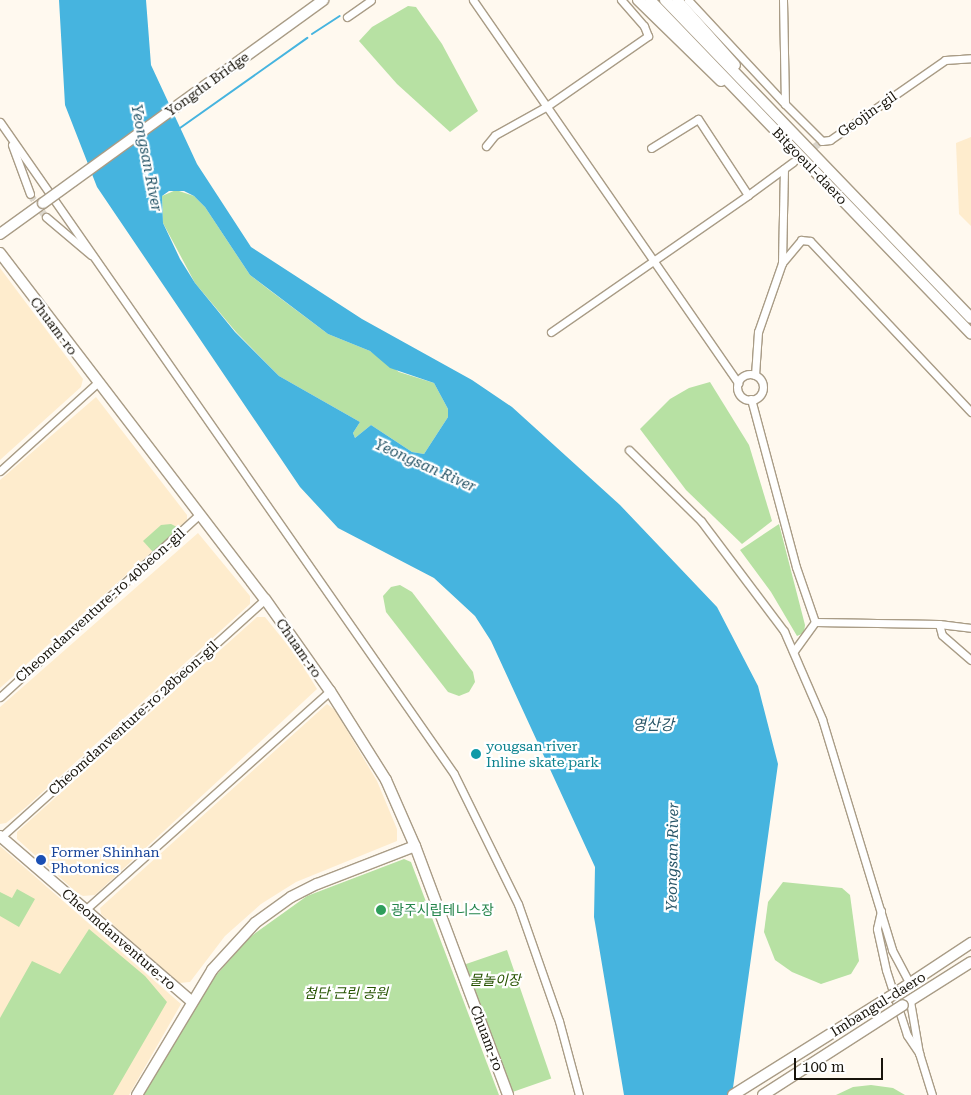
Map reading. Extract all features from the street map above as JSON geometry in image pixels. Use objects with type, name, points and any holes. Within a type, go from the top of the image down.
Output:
[{"type":"street","name":"Yongdu Bridge","points":[[0,234],[323,0]]},
{"type":"street","points":[[347,17],[372,0]]},
{"type":"street","points":[[473,0],[738,383],[740,395],[751,399],[758,396],[762,389],[761,381],[755,375],[746,374],[738,383]]},
{"type":"street","points":[[486,146],[495,135],[547,106],[648,36],[621,0]]},
{"type":"street","points":[[638,0],[708,71],[745,99]]},
{"type":"street","name":"Bitgoeul-daero","points":[[650,0],[971,333]]},
{"type":"street","name":"Bitgoeul-daero","points":[[665,0],[971,318]]},
{"type":"street","points":[[677,0],[726,53],[753,90]]},
{"type":"street","points":[[688,0],[785,104]]},
{"type":"street","points":[[783,0],[785,104]]},
{"type":"street","name":"Geojin-gil","points":[[785,104],[822,142],[830,140],[945,60],[971,58]]},
{"type":"street","points":[[651,148],[698,119],[748,195]]},
{"type":"street","points":[[0,122],[454,774],[518,904],[559,1021],[579,1095]]},
{"type":"street","points":[[11,140],[16,161],[30,194]]},
{"type":"street","points":[[551,332],[793,162]]},
{"type":"street","points":[[755,375],[758,332],[782,263],[784,169]]},
{"type":"street","points":[[46,217],[102,267]]},
{"type":"street","points":[[782,263],[801,240],[810,241],[971,412]]},
{"type":"street","name":"Chuam-ro","points":[[0,253],[265,600],[330,691],[386,780],[415,846],[508,1095]]},
{"type":"street","points":[[0,471],[98,382]]},
{"type":"street","points":[[751,399],[796,567],[815,622]]},
{"type":"street","points":[[628,450],[701,521],[758,594],[794,651],[822,719],[892,950],[910,984]]},
{"type":"street","name":"Cheomdanventure-ro 40beon-gil","points":[[0,696],[200,514]]},
{"type":"street","name":"Cheomdanventure-ro 28beon-gil","points":[[1,837],[265,600]]},
{"type":"street","points":[[815,622],[939,624],[971,628]]},
{"type":"street","points":[[794,651],[815,622]]},
{"type":"street","points":[[939,624],[942,635],[971,660]]},
{"type":"street","points":[[85,910],[330,691]]},
{"type":"street","name":"Cheomdanventure-ro","points":[[1,837],[192,1002]]},
{"type":"street","points":[[137,1095],[192,1002],[233,944],[255,923],[291,897],[355,868],[415,846]]},
{"type":"street","points":[[881,910],[877,929],[886,970],[907,1035],[919,1053]]},
{"type":"street","name":"Imbangul-daero","points":[[733,1095],[910,984],[971,943]]},
{"type":"street","name":"Imbangul-daero","points":[[763,1095],[971,962]]},
{"type":"street","points":[[906,1003],[932,1095]]},
{"type":"shaded area","points":[[971,137],[971,226],[959,214],[956,143]]},
{"type":"shaded area","points":[[0,268],[83,379],[81,387],[0,460]]},
{"type":"shaded area","points":[[96,397],[187,515],[187,520],[0,688],[0,480]]},
{"type":"shaded area","points":[[198,533],[250,596],[250,604],[25,808],[6,823],[0,824],[0,707]]},
{"type":"shaded area","points":[[257,617],[265,617],[298,658],[317,689],[95,895],[83,896],[76,892],[17,839],[17,832]]},
{"type":"shaded area","points":[[327,704],[335,710],[377,781],[397,829],[397,841],[296,882],[261,904],[225,936],[190,982],[179,983],[101,914],[100,908]]},
{"type":"shaded area","points":[[0,846],[181,1004],[129,1095],[0,1095]]},
{"type":"green space","points":[[408,6],[416,7],[442,44],[478,111],[450,132],[397,84],[359,41],[372,27]]},
{"type":"green space","points":[[176,190],[194,196],[205,207],[250,275],[328,334],[370,351],[399,372],[434,383],[448,409],[448,417],[424,454],[412,452],[371,425],[355,438],[353,433],[360,422],[279,376],[236,332],[195,283],[163,223],[162,196]]},
{"type":"green space","points":[[710,382],[749,445],[772,521],[742,544],[686,490],[640,429],[670,399],[689,388]]},
{"type":"green space","points":[[171,524],[179,528],[153,552],[143,541],[161,525]]},
{"type":"green space","points":[[779,524],[805,625],[804,633],[797,636],[771,592],[740,550]]},
{"type":"green space","points":[[400,585],[412,592],[473,672],[475,682],[469,692],[459,696],[448,692],[386,612],[383,596],[391,587]]},
{"type":"green space","name":"첨단 근린 공원","points":[[404,859],[411,862],[499,1095],[143,1095],[211,981],[250,937],[307,896]]},
{"type":"green space","points":[[783,882],[842,888],[850,895],[859,961],[851,974],[821,984],[792,972],[775,960],[764,932],[768,902]]},
{"type":"green space","points":[[17,889],[35,899],[19,927],[0,916],[0,892],[12,898]]},
{"type":"green space","points":[[89,929],[145,976],[167,1002],[113,1095],[0,1095],[0,1018],[32,961],[60,974]]},
{"type":"green space","name":"물놀이장","points":[[507,950],[551,1079],[510,1093],[465,964]]},
{"type":"green space","points":[[871,1085],[893,1088],[905,1095],[836,1095],[853,1087]]},
{"type":"water","name":"영산강","points":[[59,0],[146,0],[151,65],[197,164],[251,247],[362,319],[472,380],[512,407],[620,505],[717,607],[758,686],[778,764],[732,1095],[624,1095],[594,917],[595,867],[491,641],[475,616],[434,578],[338,528],[300,487],[97,187],[65,105]],"holes":[[[169,191],[184,191],[194,196],[205,207],[250,275],[328,334],[370,351],[390,368],[434,383],[448,409],[448,417],[424,454],[412,452],[371,425],[355,438],[353,433],[360,422],[279,376],[235,332],[195,283],[180,259],[163,223],[162,196]]]},
{"type":"waterway","points":[[312,34],[340,16]]},
{"type":"waterway","points":[[180,128],[307,38]]},
{"type":"tunnel","points":[[798,159],[822,141]]},
{"type":"tunnel","points":[[30,194],[46,217]]},
{"type":"place","name":"yougsan river Inline skate park","points":[[476,754]]},
{"type":"place","name":"Former Shinhan Photonics","points":[[41,860]]},
{"type":"place","name":"광주시립테니스장","points":[[381,910]]},
{"type":"water label","name":"Yeongsan River","points":[[146,158]]},
{"type":"water label","name":"Yeongsan River","points":[[425,466]]},
{"type":"water label","name":"Yeongsan River","points":[[673,857]]}]
